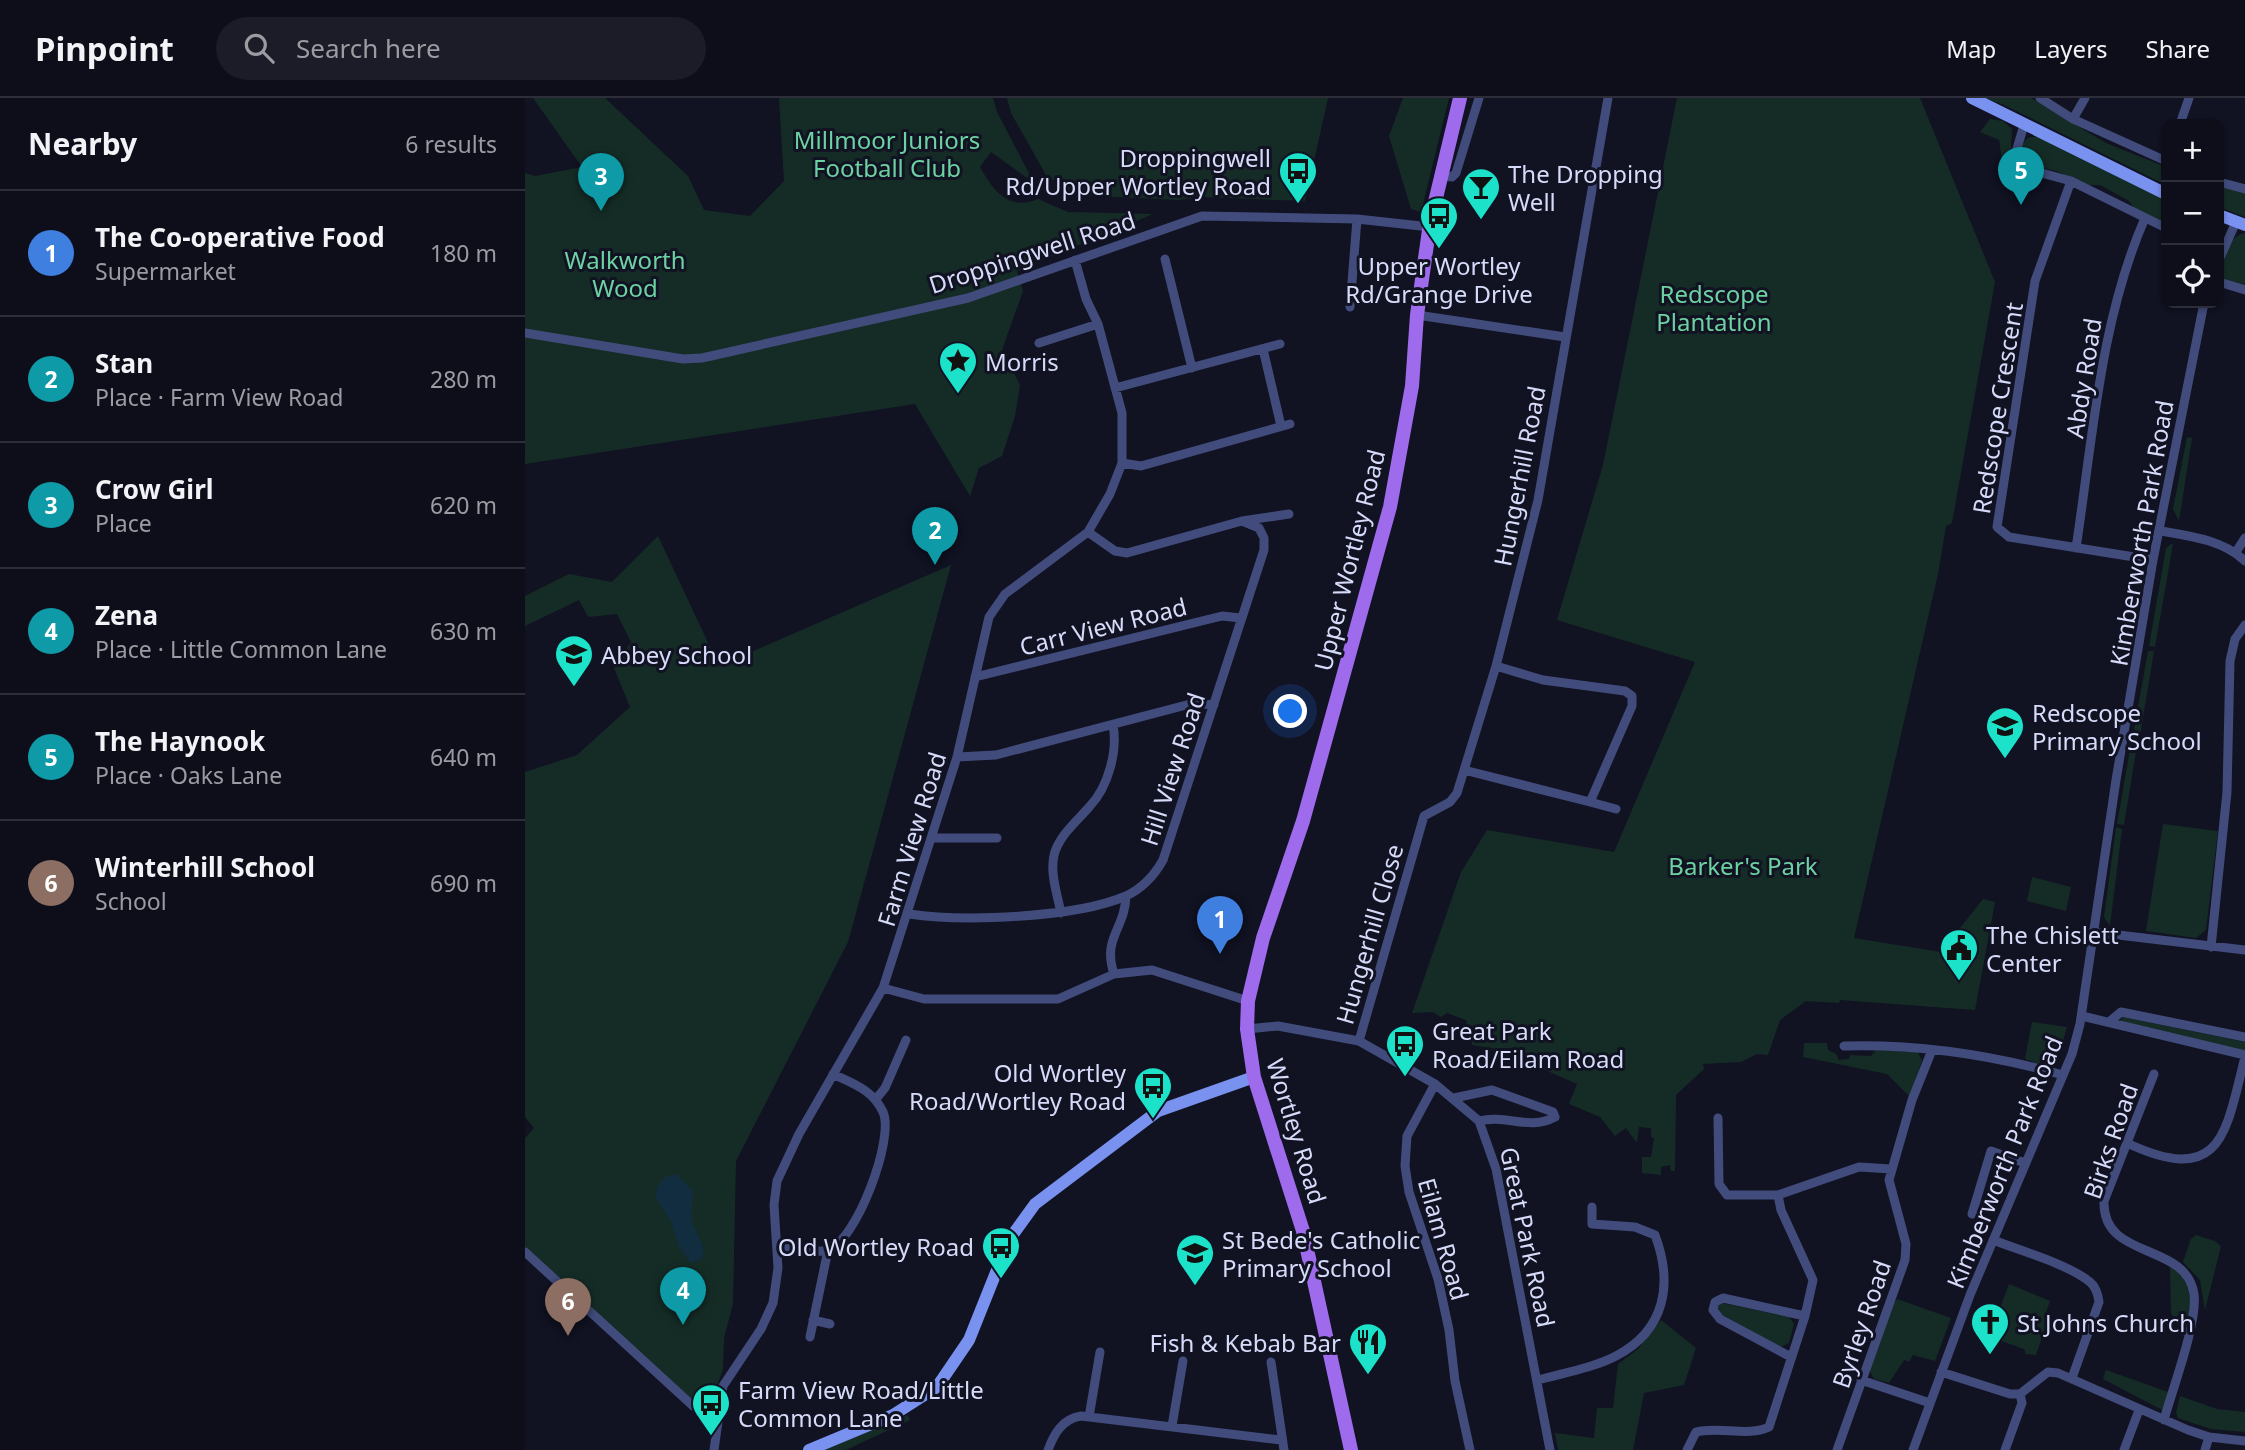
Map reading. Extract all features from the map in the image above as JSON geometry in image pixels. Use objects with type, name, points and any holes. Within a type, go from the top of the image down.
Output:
[{"type":"main road","name":"Upper Wortley Road","points":[[1247,1030],[1248,1001],[1263,938],[1303,821],[1390,507],[1412,386],[1417,315],[1430,228],[1460,98]]},
{"type":"main road","name":"Wortley Road","points":[[1247,1030],[1254,1077],[1303,1231],[1351,1450]]},
{"type":"street","points":[[1441,176],[1452,177],[1456,173],[1479,98]]},
{"type":"street","name":"Hungerhill Road","points":[[1416,839],[1424,816],[1450,802],[1457,793],[1496,666],[1538,500],[1608,98]]},
{"type":"street","points":[[1972,98],[2161,192]]},
{"type":"street","points":[[2040,98],[2073,119],[2161,159]]},
{"type":"street","points":[[2073,119],[2085,98]]},
{"type":"street","points":[[2182,119],[2189,98]]},
{"type":"street","points":[[2024,125],[2016,147],[2022,165],[2071,181],[2161,226]]},
{"type":"street","name":"Redscope Crescent","points":[[2071,181],[2035,281],[1996,519],[2002,534],[2009,537],[2153,560]]},
{"type":"street","points":[[2224,183],[2245,189]]},
{"type":"street","name":"Droppingwell Road","points":[[525,333],[683,359],[702,358],[968,298],[1202,216],[1357,219],[1430,228]]},
{"type":"street","name":"Abdy Road","points":[[2076,548],[2111,319],[2131,251],[2145,218]]},
{"type":"street","points":[[1350,307],[1357,219]]},
{"type":"street","points":[[2224,249],[2240,224]]},
{"type":"street","points":[[1165,259],[1192,368]]},
{"type":"street","name":"Farm View Road","points":[[714,1450],[723,1386],[769,1315],[776,1288],[779,1247],[774,1205],[777,1181],[799,1134],[883,988],[909,914],[957,757],[989,617],[995,604],[1005,594],[1088,532],[1110,494],[1122,463],[1122,413],[1098,324],[1086,299],[1075,260]]},
{"type":"street","points":[[2224,284],[2245,290]]},
{"type":"street","name":"Kimberworth Park Road","points":[[1913,1450],[1993,1240],[2074,1047],[2082,1016],[2153,560],[2161,531],[2203,308]]},
{"type":"street","points":[[1417,315],[1565,337]]},
{"type":"street","points":[[1039,342],[1098,324]]},
{"type":"street","points":[[1115,388],[1280,344]]},
{"type":"street","points":[[1122,463],[1141,466],[1285,425],[1263,349]]},
{"type":"street","points":[[1088,532],[1115,551],[1127,553],[1243,521],[1289,514]]},
{"type":"street","name":"Hill View Road","points":[[909,914],[1061,913],[1126,896],[1152,878],[1163,860],[1264,550],[1264,538],[1259,528],[1243,521]]},
{"type":"street","points":[[2161,531],[2196,537],[2236,552],[2245,561]]},
{"type":"street","points":[[2236,552],[2245,538]]},
{"type":"street","name":"Carr View Road","points":[[975,677],[1222,615],[1241,618]]},
{"type":"street","points":[[2211,947],[2227,792],[2230,661],[2235,639],[2245,625]]},
{"type":"street","points":[[1496,666],[1543,680],[1625,691],[1632,696],[1632,706],[1590,802]]},
{"type":"street","points":[[957,757],[996,755],[1194,703],[1214,705]]},
{"type":"street","points":[[1061,913],[1053,863],[1056,848],[1100,790],[1113,756],[1116,740],[1113,725]]},
{"type":"street","points":[[1464,770],[1616,809]]},
{"type":"street","points":[[932,838],[997,838]]},
{"type":"street","name":"Hungerhill Close","points":[[1359,1041],[1416,839]]},
{"type":"street","points":[[1114,974],[1108,957],[1124,914],[1126,896]]},
{"type":"street","points":[[2093,933],[2245,950]]},
{"type":"street","points":[[883,988],[924,999],[1058,999],[1114,974],[1133,970],[1167,972],[1248,1001]]},
{"type":"street","points":[[2109,1022],[2121,1012],[2245,1037]]},
{"type":"street","points":[[2082,1016],[2245,1056],[2226,1131],[2209,1152],[2192,1158],[2173,1160],[2129,1144]]},
{"type":"street","name":"Great Park Road","points":[[1247,1030],[1277,1026],[1359,1041],[1434,1084],[1479,1121],[1496,1169],[1550,1450]]},
{"type":"street","points":[[876,1099],[885,1088],[906,1045]]},
{"type":"street","points":[[1844,1046],[1889,1045],[1932,1050],[2024,1064],[2063,1075]]},
{"type":"street","name":"Byrley Road","points":[[1837,1450],[1905,1259],[1906,1244],[1889,1180],[1932,1050]]},
{"type":"street","points":[[810,1337],[828,1250],[846,1235],[884,1149],[885,1118],[872,1093],[833,1073]]},
{"type":"street","name":"Birks Road","points":[[2154,1074],[2129,1144],[2104,1201],[2107,1225],[2121,1239],[2179,1266],[2189,1278],[2194,1292],[2191,1323],[2164,1420]]},
{"type":"street","points":[[809,1450],[893,1415],[937,1387],[969,1340],[1009,1240],[1035,1204],[1158,1111],[1254,1077]]},
{"type":"street","name":"Eilam Road","points":[[1434,1084],[1407,1136],[1405,1166],[1409,1192],[1438,1279],[1470,1450]]},
{"type":"street","points":[[1454,1098],[1493,1090],[1542,1106],[1553,1112],[1555,1117],[1542,1124],[1528,1124],[1496,1117],[1479,1121]]},
{"type":"street","points":[[1719,1118],[1719,1184],[1727,1195],[1778,1195],[1859,1167],[1891,1169]]},
{"type":"street","points":[[1972,1214],[1991,1151],[2025,1163]]},
{"type":"street","points":[[1687,1450],[1696,1432],[1709,1429],[1759,1432],[1769,1427],[1805,1316],[1813,1280],[1781,1210],[1778,1195]]},
{"type":"street","points":[[1538,1380],[1613,1357],[1630,1348],[1658,1314],[1664,1294],[1666,1262],[1655,1235],[1635,1227],[1592,1224],[1592,1207]]},
{"type":"street","points":[[1993,1240],[2092,1283],[2099,1302],[2072,1378]]},
{"type":"street","points":[[779,1247],[828,1250]]},
{"type":"street","points":[[525,1252],[693,1406],[717,1418]]},
{"type":"street","points":[[1791,1357],[1720,1319],[1713,1310],[1715,1302],[1723,1298],[1805,1316]]},
{"type":"street","points":[[813,1320],[830,1324]]},
{"type":"street","points":[[1089,1417],[1100,1352]]},
{"type":"street","points":[[1172,1426],[1183,1361]]},
{"type":"street","points":[[1048,1450],[1067,1421],[1074,1417],[1172,1426],[1282,1445],[1272,1362]]},
{"type":"street","points":[[1941,1372],[2010,1394],[2020,1394],[2048,1372],[2072,1378],[2139,1410],[2209,1437],[2245,1441]]},
{"type":"street","points":[[1861,1380],[1930,1403]]},
{"type":"street","points":[[2005,1450],[2022,1403],[2020,1394]]},
{"type":"street","points":[[2124,1450],[2139,1410]]},
{"type":"street","points":[[2205,1450],[2209,1437]]},
{"type":"green space","name":"Walkworth Wood","points":[[533,98],[605,98],[688,176],[704,210],[750,216],[784,181],[779,98],[993,98],[997,112],[1034,183],[991,152],[980,167],[1003,197],[1019,203],[1038,199],[1068,212],[1153,214],[1017,271],[1023,291],[1002,350],[1020,385],[1015,416],[1002,456],[979,468],[970,496],[915,404],[525,464],[525,173],[535,176],[582,167]]},
{"type":"green space","points":[[1007,98],[1328,98],[1305,201],[1202,197],[1179,200],[1075,195],[1046,175],[1011,113]]},
{"type":"green space","points":[[1403,98],[1449,98],[1421,212],[1411,209],[1389,136]]},
{"type":"green space","name":"Barker's Park","points":[[1677,98],[1920,98],[1995,282],[1952,523],[1946,526],[1938,574],[1854,938],[1941,952],[1983,899],[1995,902],[1975,1010],[1840,1000],[1839,1003],[1806,1001],[1780,1020],[1768,1055],[1757,1054],[1741,1062],[1703,1064],[1704,1069],[1676,1095],[1675,1171],[1671,1171],[1670,1165],[1661,1167],[1661,1175],[1642,1173],[1642,1157],[1651,1157],[1654,1138],[1651,1137],[1651,1128],[1639,1127],[1637,1143],[1626,1128],[1615,1136],[1600,1117],[1569,1104],[1577,1084],[1497,1049],[1472,1045],[1466,1020],[1447,1013],[1441,1017],[1433,1012],[1412,1013],[1461,872],[1487,830],[1614,852],[1695,662],[1557,620],[1603,465]]},
{"type":"green space","points":[[1983,98],[2031,98],[2106,143],[2161,165],[2161,183],[2002,104]]},
{"type":"green space","points":[[1990,119],[2003,121],[2012,129],[2011,150],[2002,160],[1999,140],[1980,132]]},
{"type":"green space","points":[[2038,137],[2161,197],[2161,222],[2134,208],[2129,201],[2100,185],[2088,185],[2056,171],[2026,164],[2020,152],[2025,140]]},
{"type":"green space","points":[[2224,187],[2245,193],[2245,217],[2224,209]]},
{"type":"green space","points":[[2245,233],[2245,287],[2224,280],[2226,255],[2234,238]]},
{"type":"green space","points":[[2187,437],[2192,438],[2179,521],[2173,509]]},
{"type":"green space","points":[[658,536],[719,666],[951,565],[848,942],[736,1161],[733,1304],[724,1338],[723,1369],[710,1406],[685,1399],[525,1252],[525,1138],[534,1128],[525,1117],[525,772],[577,755],[630,707],[614,668],[631,642],[617,614],[588,617],[579,600],[525,626],[525,596],[569,574],[612,582]]},
{"type":"green space","points":[[2171,544],[2155,647],[2149,646],[2166,548]]},
{"type":"green space","points":[[2148,651],[2154,651],[2140,736],[2133,735]]},
{"type":"green space","points":[[2132,738],[2138,739],[2124,825],[2117,824]]},
{"type":"green space","points":[[2163,824],[2218,831],[2206,930],[2196,938],[2146,931]]},
{"type":"green space","points":[[2116,827],[2122,829],[2110,926],[2104,917]]},
{"type":"green space","points":[[2032,877],[2071,887],[2066,911],[2027,901]]},
{"type":"green space","points":[[2122,1017],[2245,1042],[2245,1052],[2121,1021]]},
{"type":"green space","points":[[2032,1022],[2067,1027],[2058,1059],[2050,1068],[2025,1059]]},
{"type":"green space","points":[[1804,1043],[1827,1043],[1828,1050],[1836,1054],[1839,1060],[1849,1059],[1850,1055],[1871,1056],[1876,1050],[1917,1051],[1922,1060],[1910,1097],[1887,1074],[1803,1057]]},
{"type":"green space","points":[[2196,1235],[2215,1241],[2221,1246],[2205,1310],[2200,1280],[2183,1262],[2191,1239]]},
{"type":"green space","points":[[2170,1266],[2185,1281],[2190,1298],[2184,1336],[2171,1313]]},
{"type":"green space","points":[[2009,1284],[2050,1301],[2044,1318],[2048,1320],[2036,1355],[2026,1354],[2024,1349],[1993,1338],[1991,1332]]},
{"type":"green space","points":[[1897,1299],[1951,1318],[1935,1361],[1913,1355],[1909,1362],[1904,1360],[1889,1383],[1874,1379],[1869,1370]]},
{"type":"green space","points":[[1722,1303],[1789,1317],[1794,1324],[1789,1343],[1781,1347],[1719,1313],[1718,1305]]},
{"type":"green space","points":[[1661,1320],[1696,1348],[1684,1385],[1644,1393],[1633,1450],[1558,1450],[1555,1433],[1594,1438],[1597,1408],[1613,1408],[1618,1364],[1638,1349]]},
{"type":"green space","points":[[2106,1370],[2171,1393],[2166,1412],[2103,1379]]},
{"type":"green space","points":[[2180,1396],[2217,1409],[2245,1412],[2245,1432],[2211,1429],[2178,1418],[2176,1413]]},
{"type":"green space","points":[[908,1415],[910,1420],[846,1450],[823,1450]]},
{"type":"water","points":[[676,1174],[693,1191],[693,1224],[703,1247],[701,1260],[691,1263],[679,1247],[671,1222],[655,1196],[662,1181],[667,1176]]},
{"type":"place","name":"Droppingwell Rd/Upper Wortley Road","points":[[1298,205]]},
{"type":"place","name":"The Haynook","points":[[2021,205]]},
{"type":"place","name":"Crow Girl","points":[[601,211]]},
{"type":"place","name":"The Dropping Well","points":[[1481,221]]},
{"type":"place","name":"Upper Wortley Rd/Grange Drive","points":[[1439,250]]},
{"type":"place","name":"Morris","points":[[958,395]]},
{"type":"place","name":"Stan","points":[[935,565]]},
{"type":"place","name":"Abbey School","points":[[574,688]]},
{"type":"place","name":"Redscope Primary School","points":[[2005,760]]},
{"type":"place","name":"The Co-operative Food","points":[[1220,954]]},
{"type":"place","name":"The Chislett Center","points":[[1959,982]]},
{"type":"place","name":"Great Park Road/Eilam Road","points":[[1405,1078]]},
{"type":"place","name":"Old Wortley Road/Wortley Road","points":[[1153,1120]]},
{"type":"place","name":"Old Wortley Road","points":[[1001,1280]]},
{"type":"place","name":"St Bede's Catholic Primary School","points":[[1195,1287]]},
{"type":"place","name":"Zena","points":[[683,1325]]},
{"type":"place","name":"Winterhill School","points":[[568,1336]]},
{"type":"place","name":"St Johns Church","points":[[1990,1356]]},
{"type":"place","name":"Fish & Kebab Bar","points":[[1368,1376]]},
{"type":"place","name":"Farm View Road/Little Common Lane","points":[[711,1437]]},
{"type":"park label","name":"Millmoor Juniors Football Club","points":[[887,153]]},
{"type":"park label","name":"Redscope Plantation","points":[[1714,307]]}]
